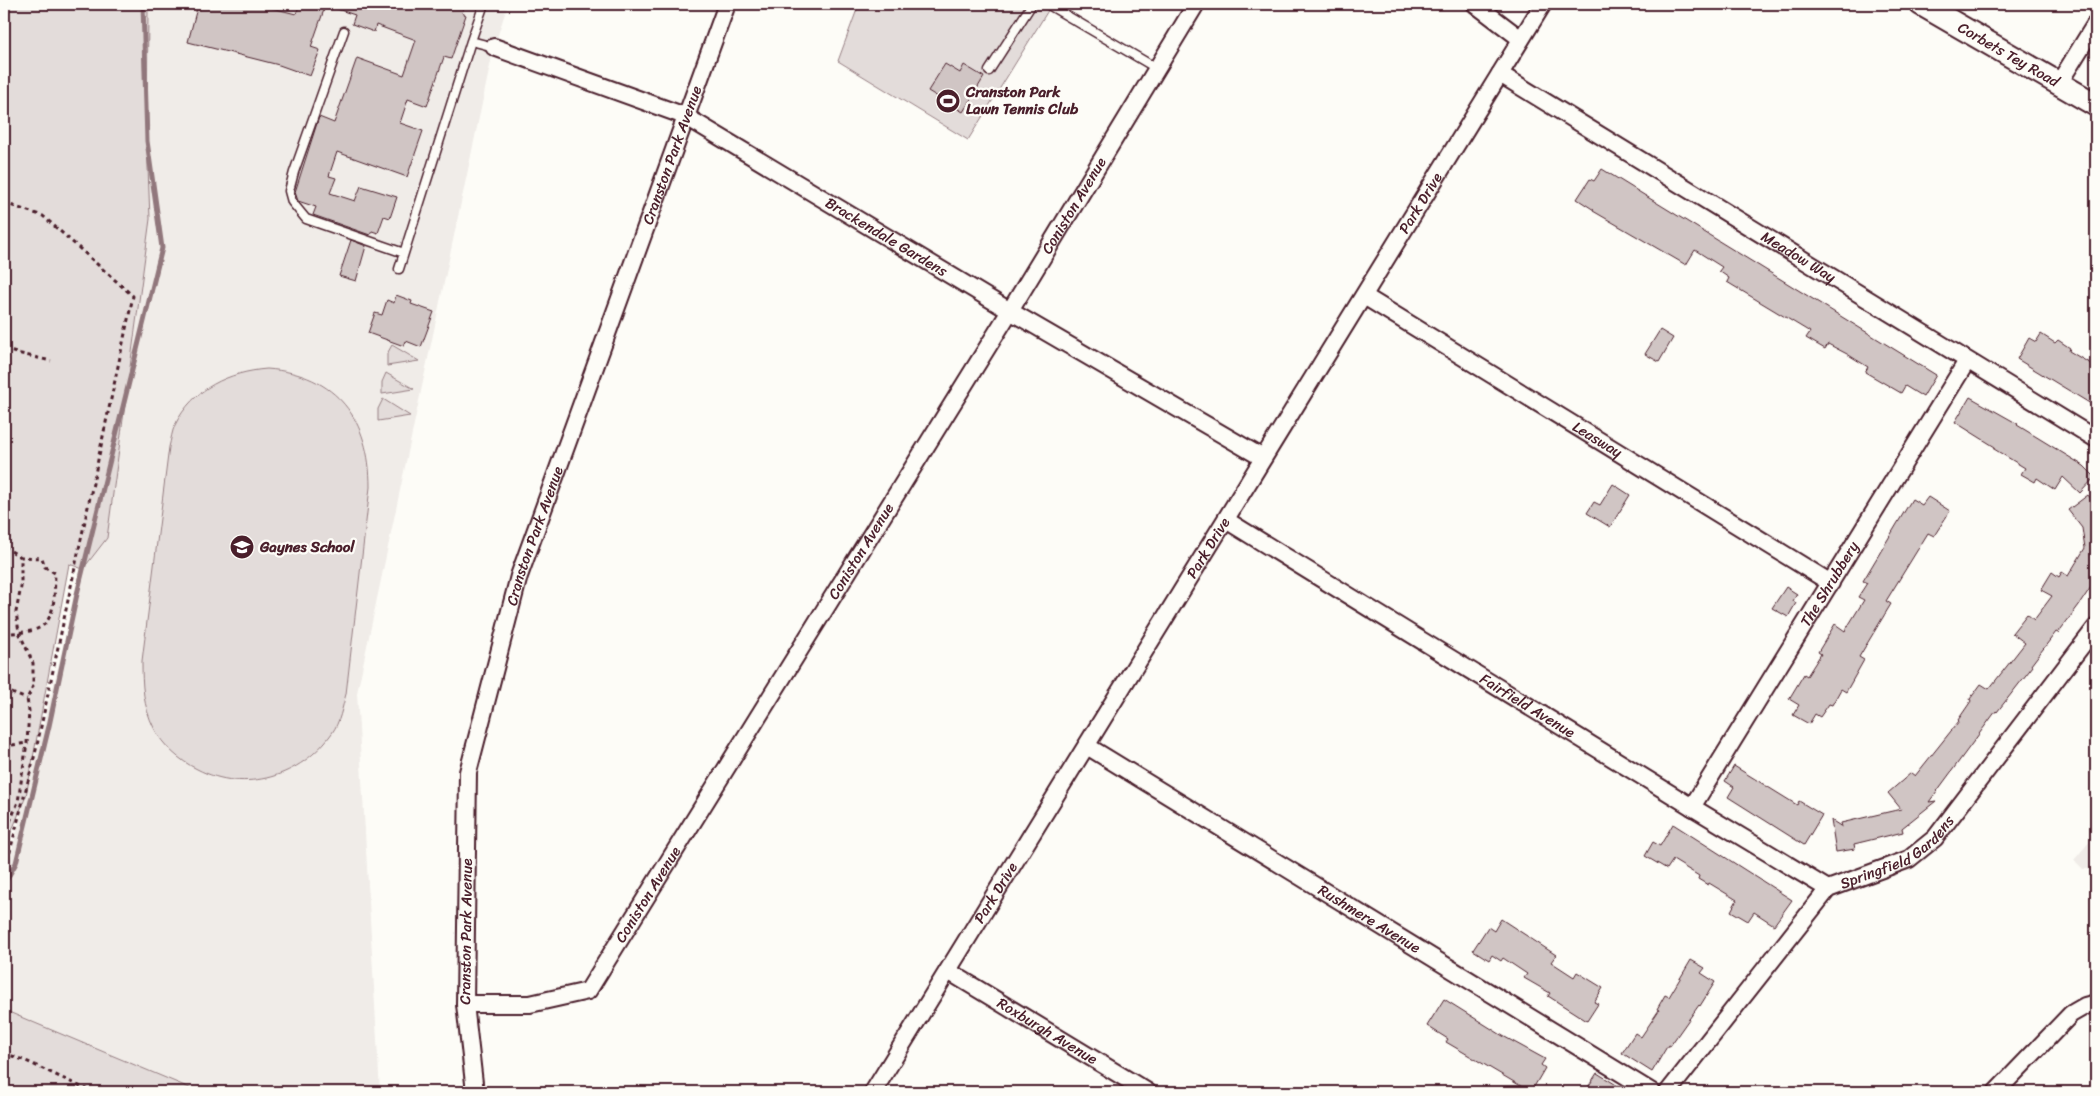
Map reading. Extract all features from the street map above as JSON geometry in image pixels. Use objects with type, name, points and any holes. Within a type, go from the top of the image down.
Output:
[{"type":"main road","name":"Corbets Tey Road","points":[[1921,4],[2096,105]]},
{"type":"street","name":"Cranston Park Avenue","points":[[475,1092],[465,1004],[468,772],[519,576],[727,4]]},
{"type":"street","name":"Coniston Avenue","points":[[465,1004],[530,1004],[588,991],[1010,311],[1196,4]]},
{"type":"street","points":[[1475,4],[1521,38]]},
{"type":"street","name":"Park Drive","points":[[873,1092],[1542,4]]},
{"type":"street","points":[[2059,83],[2096,23]]},
{"type":"street","name":"Brackendale Gardens","points":[[494,47],[685,116],[1010,311],[1263,458]]},
{"type":"street","name":"Meadow Way","points":[[1500,74],[2096,439]]},
{"type":"street","name":"Leasway","points":[[1364,296],[1831,583]]},
{"type":"street","name":"The Shrubbery","points":[[1692,807],[1967,361]]},
{"type":"street","name":"Fairfield Avenue","points":[[1226,520],[1828,889]]},
{"type":"street","name":"Springfield Gardens","points":[[1668,1092],[1828,889],[1909,859],[1935,838],[2096,627]]},
{"type":"street","name":"Rushmere Avenue","points":[[1087,746],[1652,1092]]},
{"type":"street","name":"Roxburgh Avenue","points":[[948,971],[1148,1092]]},
{"type":"street","points":[[1996,1092],[2071,1014],[2085,1006],[2096,1003]]},
{"type":"lane","points":[[398,269],[484,4]]},
{"type":"lane","points":[[990,71],[1032,4]]},
{"type":"lane","points":[[1047,4],[1156,68]]},
{"type":"lane","points":[[344,31],[289,191],[292,202],[306,219],[404,253]]},
{"type":"lane","points":[[471,41],[494,47]]},
{"type":"path","points":[[4,202],[43,216],[133,296],[36,750],[7,863],[4,868]]},
{"type":"path","points":[[4,350],[51,361]]},
{"type":"path","points":[[4,547],[21,557],[42,558],[45,567],[55,573],[53,605],[48,621],[38,629],[4,634]]},
{"type":"path","points":[[4,836],[18,802],[27,742],[29,711],[27,699],[33,686],[33,663],[19,632],[16,612],[21,587],[21,557]]},
{"type":"path","points":[[4,690],[27,699]]},
{"type":"path","points":[[4,746],[27,742]]},
{"type":"path","points":[[4,1053],[26,1060],[92,1092]]},
{"type":"shaded area","points":[[4,4],[148,4],[147,141],[150,219],[107,538],[83,569],[69,564],[26,796],[4,850]]},
{"type":"shaded area","name":"Gaynes School","points":[[148,4],[508,4],[494,47],[357,693],[380,1092],[197,1092],[4,1011],[4,870],[9,862],[86,557],[107,538],[150,219],[147,141]]},
{"type":"shaded area","name":"Cranston Park Lawn Tennis Club","points":[[859,4],[1052,4],[968,140],[838,61]]},
{"type":"shaded area","points":[[392,345],[419,361],[387,366],[387,354]]},
{"type":"shaded area","points":[[267,369],[292,373],[313,380],[330,391],[345,405],[356,422],[364,441],[370,487],[346,694],[337,724],[332,733],[305,761],[271,777],[253,780],[234,780],[215,776],[191,766],[172,752],[157,734],[145,703],[142,661],[169,447],[174,427],[192,401],[213,384],[239,374]]},
{"type":"shaded area","points":[[386,373],[414,389],[382,394],[382,382]]},
{"type":"shaded area","points":[[383,399],[410,416],[378,421],[378,409]]},
{"type":"shaded area","points":[[2096,834],[2096,869],[2083,869],[2074,860]]},
{"type":"shaded area","points":[[4,1010],[192,1089],[197,1092],[4,1092]]},
{"type":"building","points":[[198,4],[273,4],[272,8],[296,14],[300,4],[326,4],[311,47],[320,50],[310,76],[279,65],[188,42]]},
{"type":"building","points":[[328,4],[412,4],[427,9],[428,4],[465,4],[462,13],[466,15],[451,59],[444,57],[427,106],[408,99],[400,123],[423,131],[407,177],[337,152],[329,176],[336,178],[330,193],[355,201],[361,186],[397,197],[390,218],[384,216],[378,233],[372,231],[370,235],[313,215],[316,207],[298,201],[295,192],[319,117],[334,123],[357,58],[404,75],[416,40],[376,25],[374,32],[352,24],[355,15],[328,6]]},
{"type":"building","points":[[945,64],[960,73],[964,65],[984,77],[963,112],[928,91]]},
{"type":"building","points":[[1602,169],[1936,375],[1923,397],[1905,386],[1901,393],[1865,372],[1868,367],[1847,354],[1828,344],[1825,349],[1806,338],[1810,332],[1727,282],[1729,278],[1719,271],[1722,267],[1695,250],[1686,265],[1593,211],[1577,199],[1590,179],[1594,181]]},
{"type":"building","points":[[351,240],[366,246],[356,281],[339,276]]},
{"type":"building","points":[[396,295],[412,301],[411,304],[434,312],[421,347],[406,341],[404,346],[368,333],[375,313],[382,315],[387,300],[394,303]]},
{"type":"building","points":[[1660,330],[1673,338],[1659,362],[1645,354]]},
{"type":"building","points":[[2041,334],[2055,343],[2058,340],[2070,348],[2069,351],[2096,367],[2096,407],[2017,359],[2029,338],[2036,342]]},
{"type":"building","points":[[1970,397],[2018,424],[2084,466],[2095,477],[2080,493],[2063,477],[2055,490],[2037,478],[2035,482],[2021,474],[2025,468],[1955,422]]},
{"type":"building","points":[[1613,484],[1630,495],[1610,527],[1587,513],[1594,502],[1600,505]]},
{"type":"building","points":[[2088,495],[2096,505],[2096,590],[2091,587],[1929,802],[1936,801],[1902,828],[1903,832],[1854,844],[1855,849],[1836,852],[1831,820],[1842,827],[1841,823],[1901,809],[1888,793],[1911,773],[1915,776],[1959,721],[1971,701],[1970,699],[1981,684],[1989,689],[2025,643],[2012,633],[2027,614],[2034,620],[2052,596],[2041,590],[2052,572],[2059,577],[2062,572],[2068,576],[2085,548],[2082,528],[2068,510]]},
{"type":"building","points":[[1928,497],[1950,511],[1934,536],[1928,533],[1886,601],[1891,604],[1859,657],[1864,660],[1846,692],[1841,689],[1832,705],[1829,704],[1820,717],[1815,714],[1809,724],[1793,715],[1799,705],[1789,699],[1804,674],[1807,676],[1821,654],[1818,652],[1835,624],[1845,631],[1864,600],[1858,597],[1867,583],[1863,581],[1912,499],[1922,505]]},
{"type":"building","points":[[1786,587],[1797,594],[1793,601],[1796,603],[1788,617],[1772,608]]},
{"type":"building","points":[[1734,766],[1797,805],[1799,801],[1822,815],[1804,845],[1728,797],[1734,787],[1725,781]]},
{"type":"building","points":[[1673,824],[1792,900],[1774,925],[1754,912],[1748,921],[1731,911],[1737,900],[1709,883],[1708,885],[1698,879],[1699,876],[1673,860],[1667,869],[1645,856],[1653,842],[1660,846]]},
{"type":"building","points":[[1501,919],[1556,955],[1551,962],[1574,977],[1577,972],[1603,988],[1594,1002],[1598,1004],[1587,1021],[1548,996],[1550,993],[1524,978],[1527,974],[1503,958],[1501,961],[1492,955],[1489,960],[1473,950],[1488,927],[1494,931]]},
{"type":"building","points":[[1691,960],[1705,968],[1701,973],[1715,982],[1700,1006],[1670,1046],[1668,1045],[1652,1072],[1622,1053],[1635,1033],[1641,1037],[1659,1010],[1657,1009],[1665,995],[1669,997]]},
{"type":"building","points":[[1444,999],[1503,1036],[1545,1059],[1541,1065],[1545,1068],[1531,1092],[1446,1042],[1448,1039],[1427,1026]]},
{"type":"building","points":[[1597,1073],[1628,1092],[1585,1092]]},
{"type":"waterway","points":[[4,884],[16,863],[49,726],[77,594],[162,248],[147,141],[143,4]]},
{"type":"place","name":"Cranston Park Lawn Tennis Club","points":[[948,101]]},
{"type":"place","name":"Gaynes School","points":[[242,547]]}]
